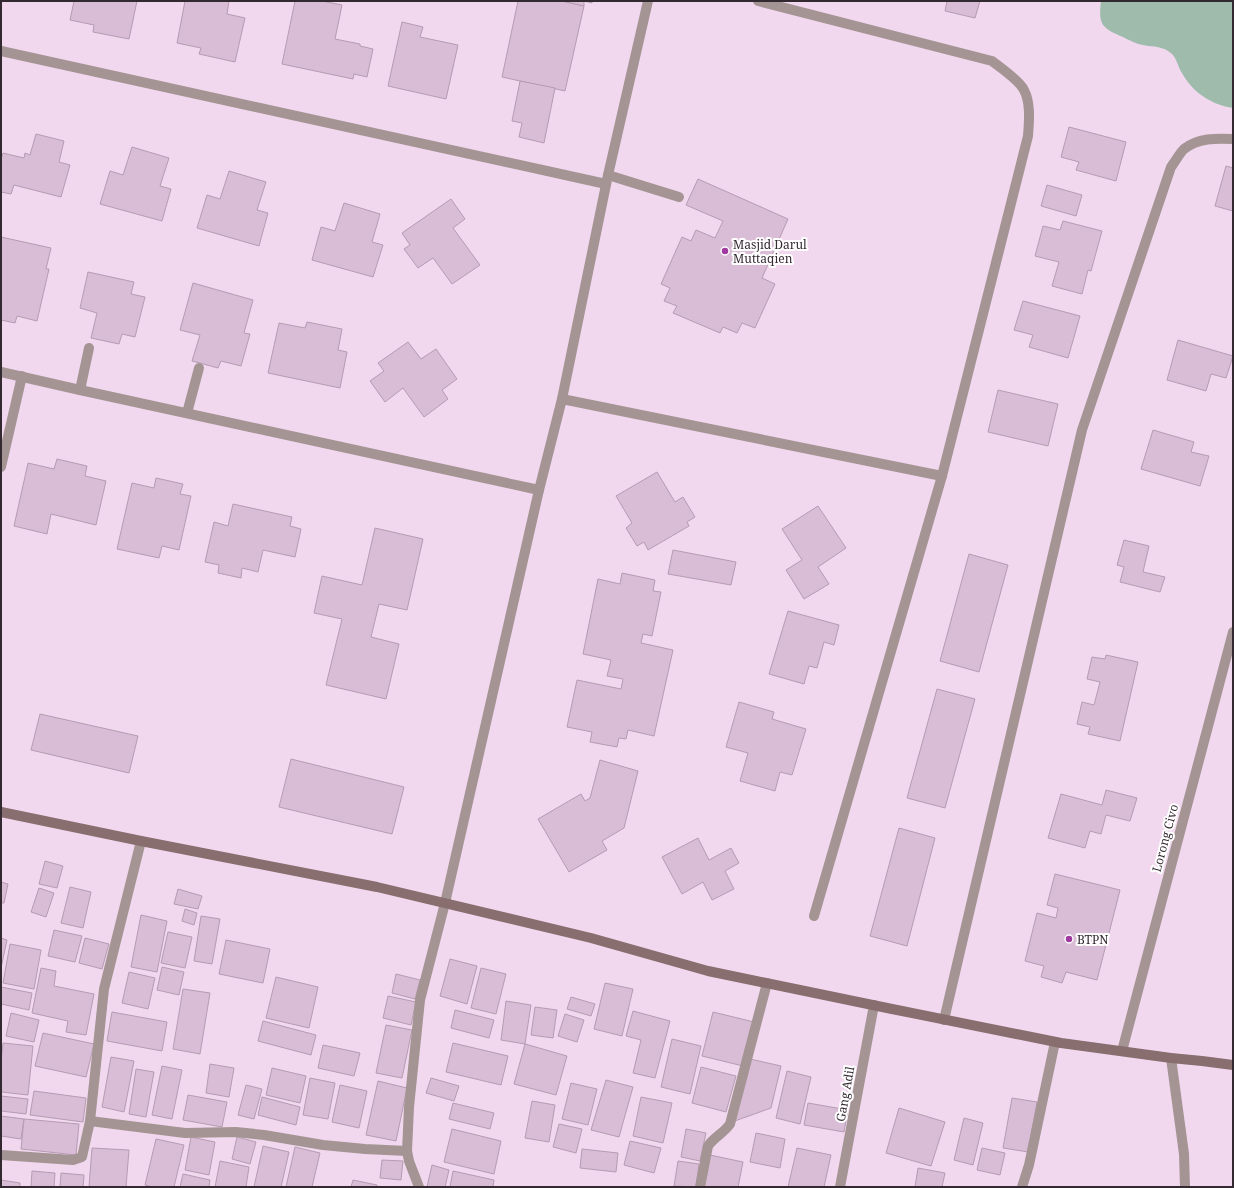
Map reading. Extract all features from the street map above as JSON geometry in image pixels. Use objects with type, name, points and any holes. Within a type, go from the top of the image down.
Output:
[{"type":"main road","points":[[1,812],[377,887],[592,938],[708,970],[944,1020],[1055,1042],[1233,1066]]},
{"type":"street","points":[[419,1187],[409,1162],[407,1151],[409,1107],[420,1000],[445,903],[539,490],[562,399],[607,180],[648,1]]},
{"type":"street","points":[[758,1],[992,61],[1012,76],[1024,90],[1029,109],[1028,136],[942,476],[814,916]]},
{"type":"street","points":[[1,51],[607,180],[679,197]]},
{"type":"street","points":[[944,1020],[1082,430],[1171,167],[1184,150],[1201,140],[1218,138],[1233,139]]},
{"type":"street","points":[[80,390],[89,348]]},
{"type":"street","points":[[187,414],[199,368]]},
{"type":"street","points":[[1,372],[539,490]]},
{"type":"street","points":[[1,468],[22,376]]},
{"type":"street","points":[[562,399],[942,476]]},
{"type":"street","name":"Lorong Civo","points":[[1122,1051],[1233,632]]},
{"type":"street","points":[[1,1155],[73,1160],[82,1157],[90,1121],[104,989],[141,841]]},
{"type":"street","points":[[700,1187],[708,1146],[726,1130],[730,1124],[767,983]]},
{"type":"street","name":"Gang Adil","points":[[840,1187],[874,1005]]},
{"type":"street","points":[[1022,1187],[1029,1165],[1055,1042]]},
{"type":"street","points":[[1170,1058],[1184,1154],[1185,1187]]},
{"type":"street","points":[[90,1121],[185,1133],[236,1132],[323,1145],[407,1151]]},
{"type":"green space","points":[[1101,1],[1233,1],[1233,108],[1210,101],[1197,92],[1186,80],[1175,58],[1169,51],[1162,48],[1135,43],[1106,28],[1101,21]]},
{"type":"building","points":[[74,1],[137,1],[129,39],[93,32],[94,25],[70,20]]},
{"type":"building","points":[[185,1],[229,1],[227,14],[245,18],[235,62],[199,54],[201,48],[177,43]]},
{"type":"building","points":[[295,1],[322,1],[342,5],[335,39],[360,44],[360,46],[373,49],[367,77],[354,74],[353,79],[282,64]]},
{"type":"building","points":[[518,1],[562,1],[584,6],[565,91],[502,77]]},
{"type":"building","points":[[562,1],[584,1],[584,6]]},
{"type":"building","points":[[947,1],[980,1],[975,18],[945,11]]},
{"type":"building","points":[[402,22],[423,27],[420,37],[458,45],[446,99],[388,86]]},
{"type":"building","points":[[520,81],[555,88],[544,143],[519,137],[522,123],[512,121]]},
{"type":"building","points":[[1069,127],[1126,142],[1116,181],[1076,170],[1079,162],[1061,157]]},
{"type":"building","points":[[36,134],[64,141],[59,162],[70,165],[61,197],[14,185],[11,194],[1,192],[1,159],[3,153],[24,158],[25,153],[30,155]]},
{"type":"building","points":[[132,147],[169,158],[160,186],[171,189],[162,221],[100,204],[110,171],[123,175]]},
{"type":"building","points":[[1226,166],[1233,168],[1233,211],[1215,206]]},
{"type":"building","points":[[229,171],[266,182],[257,210],[268,213],[259,246],[197,228],[207,195],[220,199]]},
{"type":"building","name":"Masjid Darul Muttaqien","points":[[698,179],[788,219],[762,278],[775,284],[755,328],[742,323],[737,333],[723,327],[720,333],[673,313],[677,306],[664,301],[670,288],[661,284],[682,237],[691,241],[696,230],[715,238],[723,221],[686,205]]},
{"type":"building","points":[[1047,185],[1082,195],[1076,216],[1041,206]]},
{"type":"building","points":[[451,199],[465,219],[453,228],[480,265],[452,284],[433,258],[418,268],[404,249],[410,245],[402,233]]},
{"type":"building","points":[[344,203],[380,214],[372,242],[383,245],[373,277],[312,260],[321,227],[335,231]]},
{"type":"building","points":[[1063,221],[1102,231],[1091,271],[1088,270],[1082,294],[1052,286],[1059,262],[1035,256],[1043,226],[1060,230]]},
{"type":"building","points":[[1,237],[51,248],[46,269],[49,269],[37,321],[17,316],[15,323],[1,320]]},
{"type":"building","points":[[88,272],[134,282],[131,294],[145,297],[135,337],[122,334],[119,344],[91,338],[97,313],[80,308]]},
{"type":"building","points":[[193,283],[253,300],[244,333],[250,334],[241,366],[221,361],[218,368],[192,361],[200,335],[180,330]]},
{"type":"building","points":[[1023,301],[1080,316],[1068,358],[1029,347],[1033,335],[1014,330]]},
{"type":"building","points":[[307,322],[342,329],[338,350],[347,352],[340,388],[268,373],[279,323],[305,328]]},
{"type":"building","points":[[1178,340],[1233,356],[1226,378],[1211,374],[1206,391],[1167,380]]},
{"type":"building","points":[[408,342],[421,359],[436,349],[457,379],[442,390],[448,399],[424,417],[403,388],[385,402],[370,381],[384,371],[378,363]]},
{"type":"building","points":[[998,390],[1058,404],[1048,446],[988,432]]},
{"type":"building","points":[[1153,430],[1194,442],[1191,452],[1209,456],[1200,486],[1141,469]]},
{"type":"building","points":[[57,459],[87,466],[85,476],[106,481],[96,525],[51,514],[47,534],[14,526],[28,463],[54,469]]},
{"type":"building","points":[[657,472],[675,502],[683,497],[695,517],[687,522],[689,526],[648,550],[644,542],[637,546],[626,528],[632,523],[616,496]]},
{"type":"building","points":[[156,478],[183,484],[180,494],[191,496],[179,550],[162,546],[159,558],[117,549],[132,483],[154,488]]},
{"type":"building","points":[[233,504],[292,517],[290,526],[301,529],[295,557],[263,550],[258,572],[242,568],[241,578],[218,573],[219,565],[205,562],[214,522],[228,526]]},
{"type":"building","points":[[818,506],[846,548],[818,567],[829,584],[804,599],[786,570],[802,560],[782,529]]},
{"type":"building","points":[[375,528],[423,539],[407,610],[379,604],[371,637],[399,644],[386,699],[326,685],[342,619],[314,613],[322,576],[362,585]]},
{"type":"building","points":[[1124,540],[1149,546],[1143,572],[1165,577],[1160,592],[1120,582],[1124,567],[1117,565]]},
{"type":"building","points":[[673,550],[736,562],[731,585],[668,574]]},
{"type":"building","points":[[969,554],[1008,565],[979,672],[940,661]]},
{"type":"building","points":[[622,573],[655,580],[653,591],[661,592],[652,636],[643,634],[641,643],[673,650],[654,736],[628,730],[626,739],[619,738],[617,747],[590,742],[592,732],[567,727],[577,680],[621,689],[623,679],[607,676],[611,660],[583,654],[598,579],[620,584]]},
{"type":"building","points":[[788,611],[839,625],[834,645],[824,642],[817,668],[809,666],[804,684],[769,674]]},
{"type":"building","points":[[1106,655],[1138,662],[1120,741],[1088,734],[1090,727],[1077,724],[1082,702],[1094,705],[1100,682],[1087,679],[1092,657],[1105,659]]},
{"type":"building","points":[[937,689],[975,699],[945,808],[907,798]]},
{"type":"building","points":[[739,702],[774,712],[772,719],[806,729],[792,775],[780,772],[775,791],[740,781],[748,753],[726,747]]},
{"type":"building","points":[[40,714],[138,736],[129,773],[31,750]]},
{"type":"building","points":[[291,759],[404,787],[392,834],[279,807]]},
{"type":"building","points":[[600,760],[638,771],[624,828],[602,841],[607,850],[569,872],[538,819],[581,794],[585,801],[590,798]]},
{"type":"building","points":[[1106,790],[1137,798],[1130,821],[1106,815],[1101,834],[1090,831],[1085,848],[1048,838],[1061,794],[1102,805]]},
{"type":"building","points":[[899,828],[935,838],[907,946],[870,936]]},
{"type":"building","points":[[698,838],[709,860],[731,848],[739,863],[725,871],[734,889],[712,900],[703,882],[682,894],[662,857]]},
{"type":"building","points":[[45,861],[63,866],[57,888],[39,884]]},
{"type":"building","name":"BTPN","points":[[1055,874],[1120,890],[1097,980],[1066,972],[1062,983],[1041,977],[1044,966],[1025,961],[1037,913],[1056,918],[1058,908],[1047,905]]},
{"type":"building","points":[[1,882],[8,884],[4,903],[1,903]]},
{"type":"building","points":[[70,887],[91,892],[83,928],[61,923]]},
{"type":"building","points":[[39,888],[54,893],[46,917],[31,912]]},
{"type":"building","points":[[178,889],[202,896],[198,909],[174,904]]},
{"type":"building","points":[[185,909],[197,913],[194,925],[182,921]]},
{"type":"building","points":[[141,915],[167,921],[157,972],[131,967]]},
{"type":"building","points":[[201,916],[220,919],[212,964],[194,961]]},
{"type":"building","points":[[54,930],[82,936],[75,962],[48,956]]},
{"type":"building","points":[[168,932],[192,937],[185,968],[161,963]]},
{"type":"building","points":[[1,938],[7,940],[1,968]]},
{"type":"building","points":[[85,938],[109,944],[102,969],[79,963]]},
{"type":"building","points":[[226,940],[270,949],[263,983],[219,974]]},
{"type":"building","points":[[10,944],[41,950],[34,989],[3,983]]},
{"type":"building","points":[[450,959],[477,966],[467,1004],[440,996]]},
{"type":"building","points":[[162,967],[184,972],[179,995],[157,990]]},
{"type":"building","points":[[41,968],[56,971],[54,986],[94,994],[86,1035],[66,1032],[68,1021],[32,1013]]},
{"type":"building","points":[[481,968],[506,974],[496,1014],[471,1008]]},
{"type":"building","points":[[129,972],[155,978],[148,1009],[122,1003]]},
{"type":"building","points":[[396,974],[420,980],[415,999],[392,993]]},
{"type":"building","points":[[276,977],[318,987],[309,1028],[266,1018]]},
{"type":"building","points":[[605,983],[633,989],[622,1036],[594,1029]]},
{"type":"building","points":[[1,987],[32,993],[29,1010],[1,1004]]},
{"type":"building","points":[[183,989],[210,993],[200,1054],[173,1049]]},
{"type":"building","points":[[388,996],[416,1002],[411,1025],[383,1018]]},
{"type":"building","points":[[571,997],[595,1004],[591,1016],[567,1009]]},
{"type":"building","points":[[506,1001],[531,1005],[525,1044],[501,1040]]},
{"type":"building","points":[[535,1007],[557,1010],[553,1038],[531,1035]]},
{"type":"building","points":[[455,1010],[494,1020],[489,1038],[451,1028]]},
{"type":"building","points":[[633,1011],[670,1021],[655,1078],[633,1073],[641,1040],[626,1036]]},
{"type":"building","points":[[112,1012],[167,1022],[162,1051],[107,1041]]},
{"type":"building","points":[[713,1012],[754,1022],[743,1066],[702,1056]]},
{"type":"building","points":[[11,1013],[39,1020],[34,1042],[6,1036]]},
{"type":"building","points":[[565,1014],[584,1020],[577,1042],[558,1036]]},
{"type":"building","points":[[263,1021],[316,1035],[311,1055],[258,1041]]},
{"type":"building","points":[[386,1025],[412,1030],[402,1078],[376,1073]]},
{"type":"building","points":[[43,1033],[94,1044],[86,1077],[35,1066]]},
{"type":"building","points":[[672,1039],[701,1046],[690,1094],[661,1087]]},
{"type":"building","points":[[3,1043],[33,1046],[28,1095],[1,1092],[1,1061]]},
{"type":"building","points":[[453,1043],[508,1056],[501,1085],[446,1072]]},
{"type":"building","points":[[525,1044],[567,1056],[556,1095],[514,1084]]},
{"type":"building","points":[[323,1045],[360,1053],[354,1076],[318,1068]]},
{"type":"building","points":[[111,1057],[134,1061],[124,1112],[102,1107]]},
{"type":"building","points":[[750,1059],[781,1066],[771,1108],[732,1122]]},
{"type":"building","points":[[210,1064],[234,1068],[229,1097],[206,1093]]},
{"type":"building","points":[[162,1066],[182,1070],[172,1119],[152,1115]]},
{"type":"building","points":[[701,1067],[736,1076],[726,1112],[692,1103]]},
{"type":"building","points":[[272,1068],[306,1076],[300,1103],[266,1095]]},
{"type":"building","points":[[136,1069],[154,1072],[146,1117],[129,1114]]},
{"type":"building","points":[[787,1071],[811,1077],[800,1124],[776,1118]]},
{"type":"building","points":[[310,1078],[335,1083],[328,1119],[303,1115]]},
{"type":"building","points":[[431,1078],[459,1086],[454,1101],[426,1093]]},
{"type":"building","points":[[606,1080],[633,1087],[619,1137],[591,1130]]},
{"type":"building","points":[[378,1081],[407,1088],[396,1141],[366,1135]]},
{"type":"building","points":[[571,1083],[597,1089],[588,1125],[562,1119]]},
{"type":"building","points":[[246,1085],[262,1089],[254,1119],[238,1115]]},
{"type":"building","points":[[340,1085],[367,1091],[359,1128],[332,1122]]},
{"type":"building","points":[[34,1091],[86,1098],[83,1122],[30,1115]]},
{"type":"building","points":[[188,1095],[227,1102],[222,1127],[183,1120]]},
{"type":"building","points":[[1,1096],[28,1099],[26,1114],[1,1111]]},
{"type":"building","points":[[262,1097],[300,1107],[296,1125],[258,1115]]},
{"type":"building","points":[[641,1097],[672,1103],[663,1143],[633,1136]]},
{"type":"building","points":[[1012,1098],[1037,1102],[1028,1152],[1003,1148]]},
{"type":"building","points":[[532,1101],[555,1105],[549,1142],[525,1138]]},
{"type":"building","points":[[453,1103],[494,1113],[490,1129],[449,1119]]},
{"type":"building","points":[[808,1103],[848,1110],[844,1132],[804,1125]]},
{"type":"building","points":[[899,1108],[945,1122],[931,1166],[886,1153]]},
{"type":"building","points":[[1,1116],[24,1119],[21,1139],[1,1136]]},
{"type":"building","points":[[964,1118],[983,1123],[973,1165],[954,1160]]},
{"type":"building","points":[[24,1119],[79,1124],[76,1155],[21,1149]]},
{"type":"building","points":[[559,1124],[582,1129],[576,1153],[553,1147]]},
{"type":"building","points":[[452,1129],[501,1141],[494,1174],[444,1162]]},
{"type":"building","points":[[686,1129],[706,1133],[700,1161],[681,1157]]},
{"type":"building","points":[[756,1133],[785,1139],[780,1168],[750,1162]]},
{"type":"building","points":[[191,1137],[215,1142],[209,1175],[185,1170]]},
{"type":"building","points":[[237,1137],[256,1142],[250,1164],[232,1159]]},
{"type":"building","points":[[156,1139],[184,1145],[174,1187],[153,1187],[145,1185]]},
{"type":"building","points":[[630,1141],[661,1148],[654,1173],[624,1165]]},
{"type":"building","points":[[263,1146],[289,1152],[281,1187],[254,1187]]},
{"type":"building","points":[[295,1147],[320,1153],[312,1187],[286,1187]]},
{"type":"building","points":[[92,1148],[129,1150],[126,1187],[89,1187]]},
{"type":"building","points":[[797,1148],[831,1155],[824,1187],[788,1187]]},
{"type":"building","points":[[982,1148],[1005,1153],[1000,1175],[977,1170]]},
{"type":"building","points":[[582,1149],[618,1153],[616,1172],[580,1168]]},
{"type":"building","points":[[710,1155],[743,1162],[738,1187],[703,1187]]},
{"type":"building","points":[[382,1160],[403,1161],[401,1180],[380,1178]]},
{"type":"building","points":[[220,1161],[249,1167],[246,1187],[215,1187]]},
{"type":"building","points":[[678,1161],[699,1164],[696,1187],[674,1186]]},
{"type":"building","points":[[432,1165],[449,1170],[445,1187],[427,1187]]},
{"type":"building","points":[[918,1168],[945,1173],[942,1187],[915,1187]]},
{"type":"building","points":[[32,1171],[55,1173],[54,1187],[31,1187]]},
{"type":"building","points":[[453,1171],[494,1180],[493,1187],[450,1187]]},
{"type":"building","points":[[61,1173],[84,1175],[83,1187],[60,1187]]},
{"type":"building","points":[[183,1174],[210,1180],[209,1187],[180,1187]]},
{"type":"building","points":[[1,1180],[20,1183],[20,1187],[1,1187]]},
{"type":"building","points":[[353,1180],[377,1185],[377,1187],[351,1187]]},
{"type":"place","name":"Masjid Darul Muttaqien","points":[[725,251]]},
{"type":"place","name":"BTPN","points":[[1069,939]]}]
